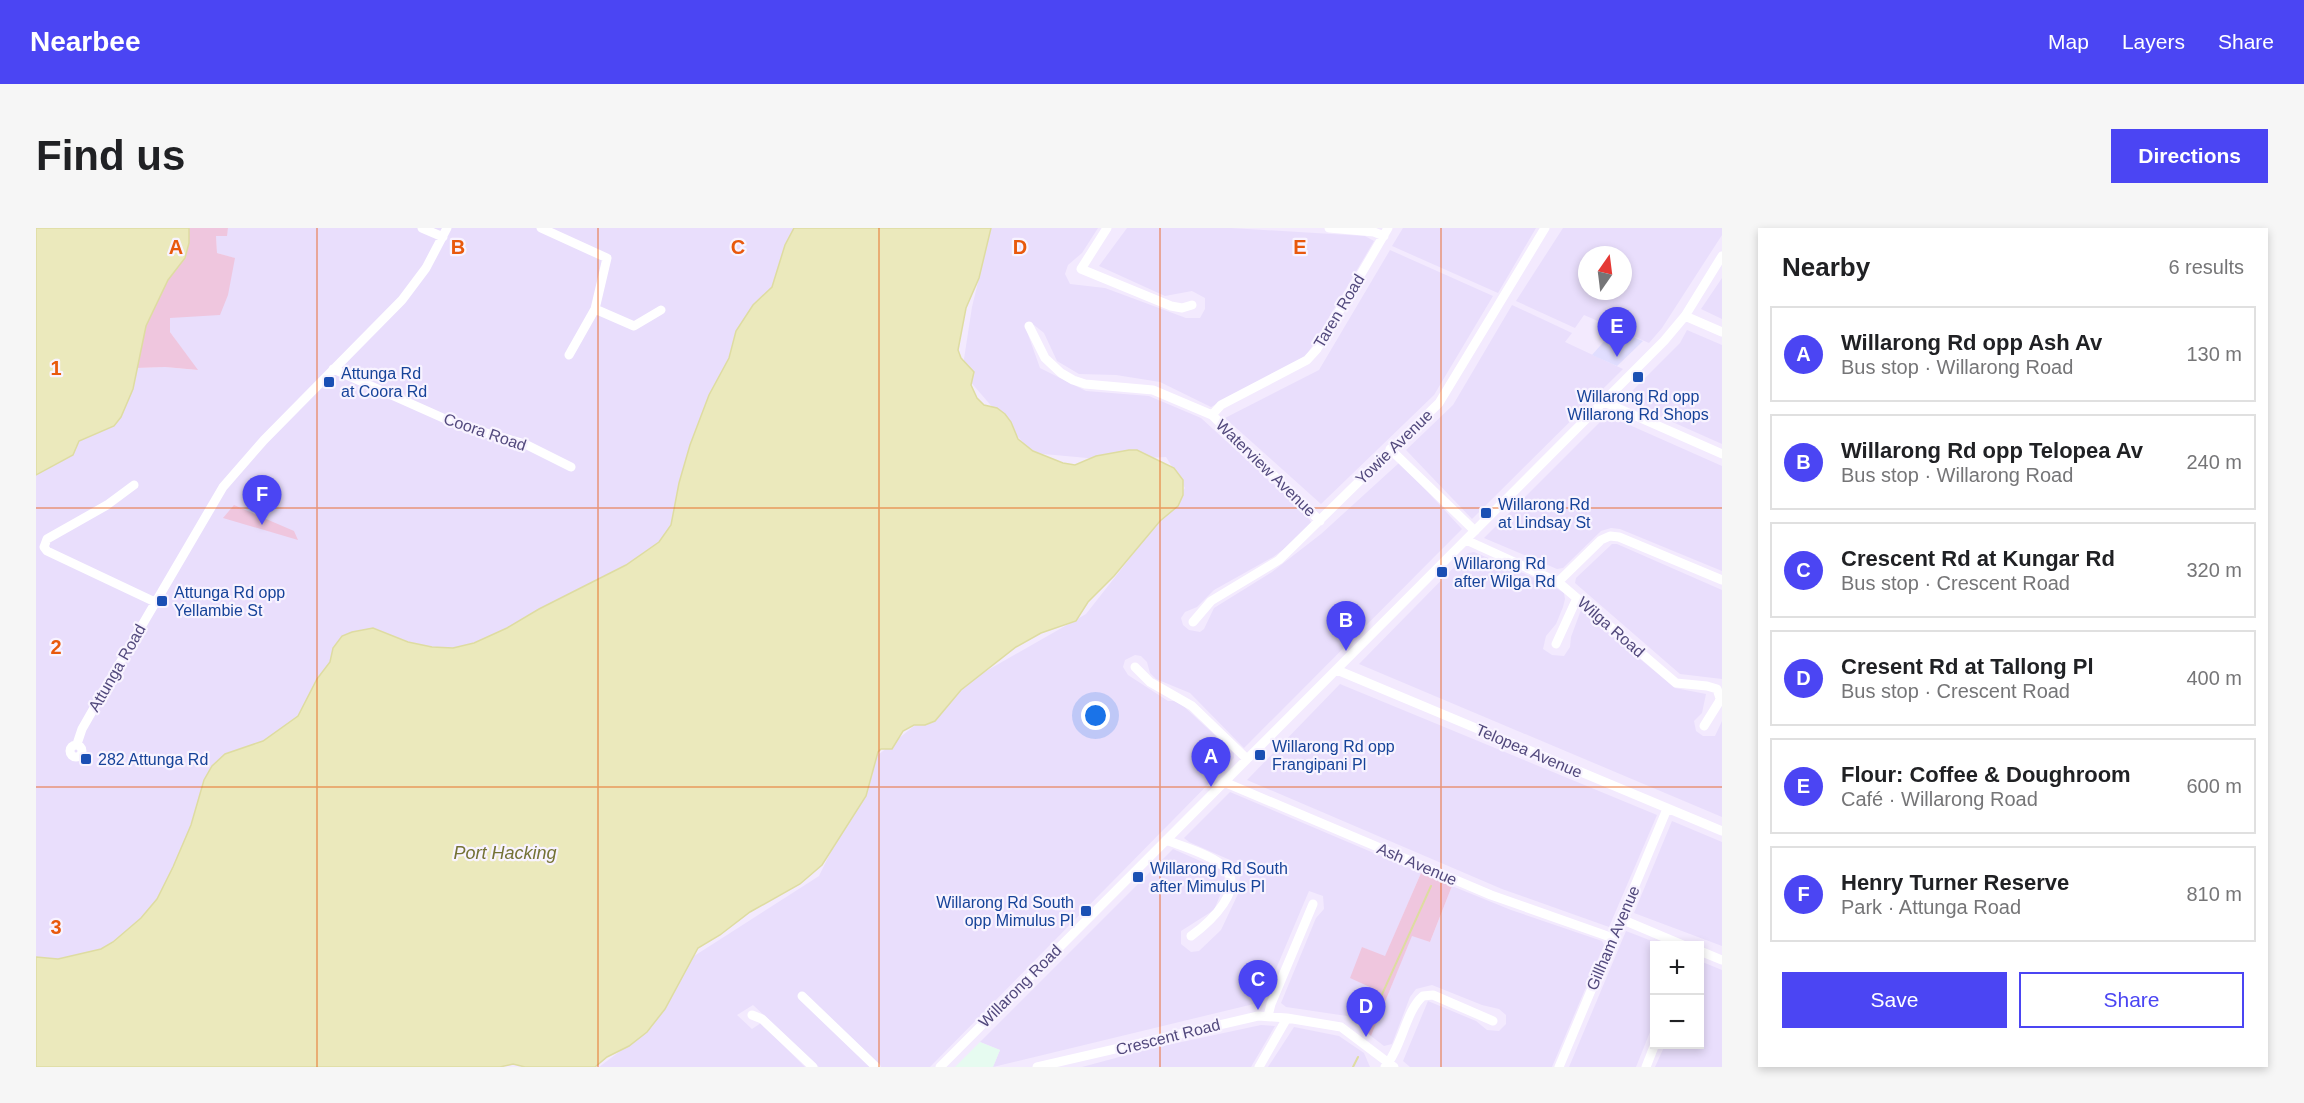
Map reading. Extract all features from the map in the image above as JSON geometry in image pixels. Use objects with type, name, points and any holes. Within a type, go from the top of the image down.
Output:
[{"type":"street","points":[[422,228],[445,232]]},
{"type":"street","points":[[541,228],[607,258],[595,309],[569,355]]},
{"type":"street","points":[[1107,228],[1081,269],[1171,306],[1182,308],[1192,305]]},
{"type":"street","points":[[1329,228],[1386,232]]},
{"type":"street","name":"Yowie Avenue","points":[[1193,622],[1210,602],[1273,564],[1320,521],[1390,449],[1432,410],[1444,396],[1545,228]]},
{"type":"street","name":"Attunga Road","points":[[77,744],[88,719],[223,487],[238,467],[402,300],[426,268],[445,232]]},
{"type":"street","name":"Taren Road","points":[[1212,415],[1221,405],[1307,360],[1317,349],[1386,232]]},
{"type":"street","name":"Willarong Road","points":[[940,1067],[1664,341],[1685,316],[1722,256]]},
{"type":"street","points":[[595,309],[634,326],[661,310]]},
{"type":"street","points":[[1685,316],[1722,332]]},
{"type":"street","points":[[1029,326],[1045,358],[1061,373],[1073,380],[1085,384],[1153,390],[1212,415]]},
{"type":"street","name":"Coora Road","points":[[333,369],[461,426],[525,444],[571,467]]},
{"type":"street","points":[[1604,402],[1722,454]]},
{"type":"street","name":"Waterview Avenue","points":[[1212,415],[1320,521]]},
{"type":"street","points":[[1390,449],[1475,531]]},
{"type":"street","points":[[134,485],[107,505],[49,537],[44,547],[47,551],[155,602]]},
{"type":"street","points":[[1558,582],[1601,540],[1610,536],[1619,537],[1722,580]]},
{"type":"street","name":"Wilga Road","points":[[1466,540],[1558,582],[1672,680],[1682,684],[1717,689],[1719,702],[1704,726]]},
{"type":"street","points":[[1556,644],[1577,598]]},
{"type":"street","points":[[1135,667],[1150,682],[1192,706],[1247,759]]},
{"type":"street","name":"Telopea Avenue","points":[[1337,670],[1722,831]]},
{"type":"street","name":"Ash Avenue","points":[[1224,782],[1491,895],[1613,938]]},
{"type":"street","name":"Gillham Avenue","points":[[1559,1067],[1667,809]]},
{"type":"street","points":[[1166,840],[1220,863],[1229,874],[1229,891],[1219,912],[1208,924],[1191,936]]},
{"type":"street","points":[[1268,1016],[1313,904]]},
{"type":"street","points":[[1621,919],[1675,941]]},
{"type":"street","points":[[1704,953],[1722,960]]},
{"type":"street","points":[[802,996],[876,1067]]},
{"type":"street","points":[[1389,1066],[1417,1003],[1424,996],[1434,996],[1493,1021]]},
{"type":"street","points":[[752,1015],[762,1019],[813,1067]]},
{"type":"street","name":"Crescent Road","points":[[1037,1067],[1249,1017],[1268,1016],[1341,1027],[1389,1066]]},
{"type":"street","points":[[1259,1067],[1287,1018]]},
{"type":"street","points":[[1646,1067],[1653,1049]]},
{"type":"shaded area","points":[[189,228],[228,228],[227,236],[216,236],[217,253],[235,258],[228,295],[220,315],[170,318],[170,332],[198,370],[165,367],[136,368],[146,326],[168,280],[186,253]]},
{"type":"shaded area","points":[[228,228],[794,228],[785,245],[772,287],[753,305],[736,331],[729,358],[709,395],[690,445],[679,483],[671,525],[659,542],[626,565],[474,643],[453,648],[432,647],[408,642],[373,628],[342,636],[333,648],[330,662],[317,679],[298,716],[263,741],[225,754],[212,766],[204,780],[191,825],[173,867],[157,899],[141,918],[113,942],[101,949],[58,959],[36,957],[36,475],[73,455],[79,441],[117,423],[133,389],[136,368],[165,367],[197,370],[170,332],[170,317],[234,258],[217,253],[216,236],[226,236]]},
{"type":"shaded area","points":[[991,228],[1098,228],[1082,253],[1068,265],[1065,274],[1070,284],[1105,288],[1186,318],[1200,318],[1205,309],[1205,298],[1192,291],[1165,296],[1099,266],[1127,228],[1231,228],[1365,236],[1374,241],[1305,358],[1211,407],[1160,382],[1116,375],[1079,374],[1057,361],[1044,333],[1034,325],[1025,326],[1040,368],[1086,391],[1149,396],[1201,418],[1306,514],[1314,527],[1273,557],[1214,590],[1197,607],[1185,612],[1181,618],[1183,625],[1189,630],[1200,632],[1204,629],[1214,608],[1272,572],[1321,534],[1400,462],[1462,529],[1244,748],[1190,693],[1156,679],[1141,656],[1135,655],[1125,660],[1123,667],[1128,675],[1168,701],[1178,701],[1234,753],[1234,758],[930,1067],[819,1067],[753,1005],[737,1015],[752,1029],[761,1023],[805,1067],[599,1067],[652,1027],[691,958],[819,876],[878,755],[974,678],[1086,614],[1185,488],[1166,457],[1110,460],[1032,453],[962,372],[972,307]]},
{"type":"shaded area","points":[[1403,228],[1536,228],[1498,293],[1392,246]]},
{"type":"shaded area","points":[[1563,228],[1722,228],[1722,235],[1662,328],[1649,343],[1584,315],[1575,328],[1516,301]]},
{"type":"shaded area","points":[[1390,250],[1493,296],[1434,395],[1321,504],[1225,418],[1319,370]]},
{"type":"shaded area","points":[[1722,278],[1722,319],[1701,309]]},
{"type":"shaded area","points":[[1512,305],[1572,333],[1565,342],[1623,369],[1472,519],[1406,450],[1453,405]]},
{"type":"shaded area","points":[[1615,329],[1643,341],[1617,366],[1592,355]]},
{"type":"shaded area","points":[[1687,330],[1722,345],[1722,444],[1623,400],[1680,343]]},
{"type":"shaded area","points":[[1607,415],[1722,466],[1722,571],[1620,529],[1611,528],[1601,531],[1563,568],[1557,569],[1484,538]]},
{"type":"shaded area","points":[[234,505],[294,531],[298,540],[223,518]]},
{"type":"shaded area","points":[[1612,544],[1617,544],[1722,590],[1722,679],[1680,674],[1575,583],[1576,578]]},
{"type":"shaded area","points":[[1474,552],[1551,585],[1564,593],[1563,607],[1556,624],[1546,636],[1543,649],[1552,655],[1564,656],[1570,647],[1571,637],[1581,610],[1675,688],[1706,694],[1702,713],[1694,721],[1696,731],[1703,736],[1715,736],[1722,721],[1722,817],[1359,664],[1468,553]]},
{"type":"shaded area","points":[[1340,684],[1657,815],[1609,927],[1502,889],[1247,780]]},
{"type":"shaded area","points":[[1230,792],[1421,873],[1385,957],[1362,947],[1372,988],[1357,1023],[1347,1016],[1286,1007],[1281,1003],[1316,918],[1324,909],[1323,896],[1309,891],[1262,1002],[993,1067],[1000,1050],[980,1042],[1173,849],[1221,870],[1226,881],[1214,910],[1181,931],[1181,944],[1191,952],[1199,951],[1221,930],[1238,894],[1240,876],[1237,868],[1230,860],[1184,838]]},
{"type":"shaded area","points":[[1672,821],[1722,842],[1722,946],[1634,913]]},
{"type":"shaded area","points":[[1421,873],[1452,886],[1430,942],[1412,936],[1371,1036],[1357,1023],[1372,988],[1350,978],[1362,947],[1385,956]]},
{"type":"shaded area","points":[[1452,886],[1511,910],[1602,941],[1604,945],[1552,1067],[1410,1067],[1403,1061],[1428,1001],[1476,1021],[1487,1030],[1499,1031],[1506,1024],[1506,1015],[1499,1009],[1482,1005],[1432,985],[1416,989],[1410,997],[1392,1044],[1384,1046],[1371,1036],[1412,935],[1430,942]]},
{"type":"shaded area","points":[[1626,931],[1652,941],[1650,1032],[1636,1067],[1569,1067]]},
{"type":"shaded area","points":[[1704,963],[1722,970],[1722,1067],[1655,1067],[1663,1049],[1704,1049]]},
{"type":"shaded area","points":[[1261,1025],[1275,1026],[1251,1067],[1082,1067],[1149,1049]]},
{"type":"shaded area","points":[[1294,1027],[1339,1036],[1364,1053],[1370,1067],[1268,1067]]},
{"type":"shaded area","points":[[980,1042],[1000,1050],[993,1067],[955,1067]]},
{"type":"water","points":[[36,228],[189,228],[189,243],[185,258],[168,280],[146,326],[133,389],[121,417],[114,426],[79,441],[73,455],[36,475]]},
{"type":"water","name":"Port Hacking","points":[[794,228],[991,228],[979,278],[966,308],[958,350],[961,358],[974,372],[971,385],[977,398],[984,405],[997,408],[1005,414],[1018,439],[1033,451],[1063,463],[1075,465],[1096,456],[1137,450],[1174,468],[1183,480],[1183,495],[1178,506],[1160,521],[1114,576],[1088,602],[1076,621],[1041,633],[1016,647],[961,690],[935,721],[925,725],[914,725],[903,731],[892,749],[881,749],[878,752],[866,796],[822,865],[800,884],[750,912],[720,935],[698,948],[665,1009],[647,1032],[595,1067],[525,1067],[513,1064],[500,1067],[36,1067],[36,957],[58,959],[101,949],[113,942],[141,918],[157,899],[173,867],[191,825],[204,780],[212,766],[225,754],[263,741],[298,716],[317,679],[330,662],[333,648],[342,636],[373,628],[408,642],[432,647],[453,648],[474,643],[626,565],[659,542],[671,525],[679,483],[690,445],[709,395],[729,358],[736,331],[753,305],[772,287],[785,245]]},
{"type":"waterway","points":[[1365,1032],[1431,886]]},
{"type":"waterway","points":[[1353,1067],[1358,1057]]},
{"type":"place","name":"Flour: Coffee & Doughroom","points":[[1617,357]]},
{"type":"place","name":"Willarong Rd opp Willarong Rd Shops","points":[[1638,377]]},
{"type":"place","name":"Attunga Rd at Coora Rd","points":[[329,382]]},
{"type":"place","name":"Willarong Rd at Lindsay St","points":[[1486,513]]},
{"type":"place","name":"Henry Turner Reserve","points":[[262,525]]},
{"type":"place","name":"Willarong Rd after Wilga Rd","points":[[1442,572]]},
{"type":"place","name":"Attunga Rd opp Yellambie St","points":[[162,601]]},
{"type":"place","name":"Willarong Rd opp Telopea Av","points":[[1346,651]]},
{"type":"place","name":"Willarong Rd opp Frangipani Pl","points":[[1260,755]]},
{"type":"place","name":"282 Attunga Rd","points":[[86,759]]},
{"type":"place","name":"Willarong Rd opp Ash Av","points":[[1211,787]]},
{"type":"place","name":"Willarong Rd South after Mimulus Pl","points":[[1138,877]]},
{"type":"place","name":"Willarong Rd South opp Mimulus Pl","points":[[1086,911]]},
{"type":"place","name":"Crescent Rd at Kungar Rd","points":[[1258,1010]]},
{"type":"place","name":"Cresent Rd at Tallong Pl","points":[[1366,1037]]}]
